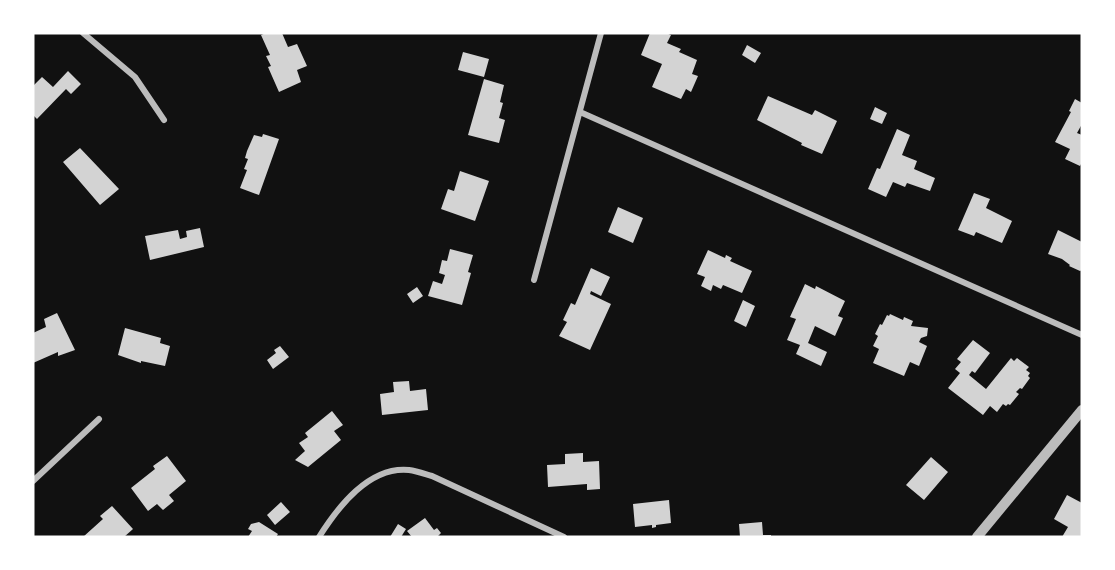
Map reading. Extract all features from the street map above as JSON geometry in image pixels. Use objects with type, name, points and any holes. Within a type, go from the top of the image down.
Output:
[{"type":"street","points":[[82,33],[135,77],[164,120]]},
{"type":"street","points":[[534,280],[600,33]]},
{"type":"street","points":[[580,112],[1082,336]]},
{"type":"street","points":[[976,537],[1082,410]]},
{"type":"street","points":[[33,481],[99,419]]},
{"type":"street","points":[[319,537],[341,505],[373,479],[391,472],[409,470],[432,476],[564,537]]},
{"type":"building","points":[[282,33],[288,47],[297,44],[307,66],[297,70],[301,82],[279,92],[268,67],[271,66],[266,56],[270,55],[261,35]]},
{"type":"building","points":[[650,33],[671,35],[667,43],[681,49],[679,52],[697,60],[692,74],[698,76],[691,92],[686,89],[681,99],[652,87],[662,64],[641,55]]},
{"type":"building","points":[[747,45],[761,53],[755,63],[742,55]]},
{"type":"building","points":[[463,52],[489,59],[484,77],[458,70]]},
{"type":"building","points":[[68,71],[81,84],[71,94],[66,89],[37,119],[33,115],[33,86],[42,77],[53,87]]},
{"type":"building","points":[[484,79],[504,85],[499,118],[505,120],[499,143],[468,135]]},
{"type":"building","points":[[768,96],[812,115],[815,110],[837,121],[822,154],[757,120]]},
{"type":"building","points":[[1075,99],[1082,103],[1082,124],[1077,133],[1082,135],[1080,166],[1065,159],[1070,149],[1055,142],[1071,112],[1069,111]]},
{"type":"building","points":[[875,107],[887,113],[882,124],[870,119]]},
{"type":"building","points":[[897,129],[910,135],[902,155],[917,161],[914,169],[935,178],[930,191],[907,183],[905,187],[893,182],[886,197],[868,189],[877,168],[880,169]]},
{"type":"building","points":[[263,134],[279,139],[259,195],[240,188],[247,170],[244,169],[248,159],[245,158],[247,151],[254,135],[262,137]]},
{"type":"building","points":[[80,148],[119,189],[100,205],[63,162]]},
{"type":"building","points":[[460,171],[489,181],[475,221],[441,209],[448,189],[454,191]]},
{"type":"building","points":[[974,193],[990,199],[986,208],[1012,221],[1002,243],[976,232],[974,236],[958,230]]},
{"type":"building","points":[[618,207],[643,218],[633,243],[608,232]]},
{"type":"building","points":[[200,228],[204,247],[150,260],[145,236],[178,230],[180,239],[187,237],[186,231]]},
{"type":"building","points":[[1058,230],[1082,242],[1082,270],[1069,266],[1062,259],[1048,254]]},
{"type":"building","points":[[450,249],[473,255],[468,272],[471,273],[462,305],[428,296],[433,281],[442,284],[445,275],[439,273],[442,260],[447,261]]},
{"type":"building","points":[[708,250],[725,258],[726,255],[732,258],[730,261],[752,271],[742,293],[723,285],[721,289],[713,285],[711,291],[701,286],[705,277],[697,274]]},
{"type":"building","points":[[591,268],[610,277],[601,296],[591,291],[590,294],[611,304],[590,350],[559,336],[567,322],[563,320],[571,303],[575,305]]},
{"type":"building","points":[[805,284],[815,289],[816,286],[845,301],[838,316],[843,318],[835,336],[815,326],[808,343],[827,352],[821,366],[796,354],[800,345],[787,340],[796,319],[790,317]]},
{"type":"building","points":[[417,287],[423,296],[413,303],[407,294]]},
{"type":"building","points":[[743,300],[755,306],[746,327],[734,321]]},
{"type":"building","points":[[57,313],[75,350],[58,356],[58,352],[33,363],[33,333],[46,327],[44,319]]},
{"type":"building","points":[[890,314],[903,320],[904,317],[913,321],[911,326],[928,328],[927,336],[921,338],[919,342],[927,346],[919,366],[910,362],[904,376],[873,363],[879,349],[873,346],[878,336],[875,334],[880,324],[882,325],[887,315]]},
{"type":"building","points":[[125,328],[161,338],[160,343],[170,346],[165,366],[141,361],[141,363],[118,355]]},
{"type":"building","points":[[973,340],[990,353],[975,373],[972,371],[969,375],[986,389],[1011,358],[1014,361],[1017,358],[1029,367],[1026,370],[1030,373],[1028,376],[1030,378],[1022,389],[1016,392],[1019,394],[1010,405],[1003,404],[997,412],[990,406],[983,415],[948,388],[960,373],[955,369],[961,362],[957,359]]},
{"type":"building","points":[[280,346],[289,357],[273,369],[267,360],[276,353],[274,350]]},
{"type":"building","points":[[409,381],[410,391],[426,389],[428,410],[382,415],[380,394],[394,392],[393,382]]},
{"type":"building","points":[[332,411],[343,425],[334,431],[341,440],[308,467],[295,460],[305,451],[299,443],[308,437],[305,433]]},
{"type":"building","points":[[583,453],[583,462],[599,461],[600,489],[587,490],[587,484],[548,487],[547,465],[565,464],[565,454]]},
{"type":"building","points":[[167,456],[186,481],[169,495],[174,501],[163,510],[157,504],[148,511],[131,488],[155,469],[153,466]]},
{"type":"building","points":[[931,457],[948,472],[924,500],[906,485]]},
{"type":"building","points":[[1067,495],[1082,503],[1082,537],[1062,537],[1068,527],[1054,519]]},
{"type":"building","points":[[669,500],[671,523],[656,525],[652,528],[652,525],[635,527],[633,504]]},
{"type":"building","points":[[281,502],[290,512],[275,525],[267,515]]},
{"type":"building","points":[[112,506],[133,529],[124,537],[83,537],[103,519],[100,516]]},
{"type":"building","points":[[425,518],[434,530],[437,528],[441,533],[439,537],[412,537],[407,531]]},
{"type":"building","points":[[259,522],[278,534],[276,537],[248,537],[252,531],[248,529],[251,524]]},
{"type":"building","points":[[762,522],[763,535],[771,535],[771,537],[740,537],[739,524]]},
{"type":"building","points":[[398,524],[406,529],[401,537],[390,537]]}]
